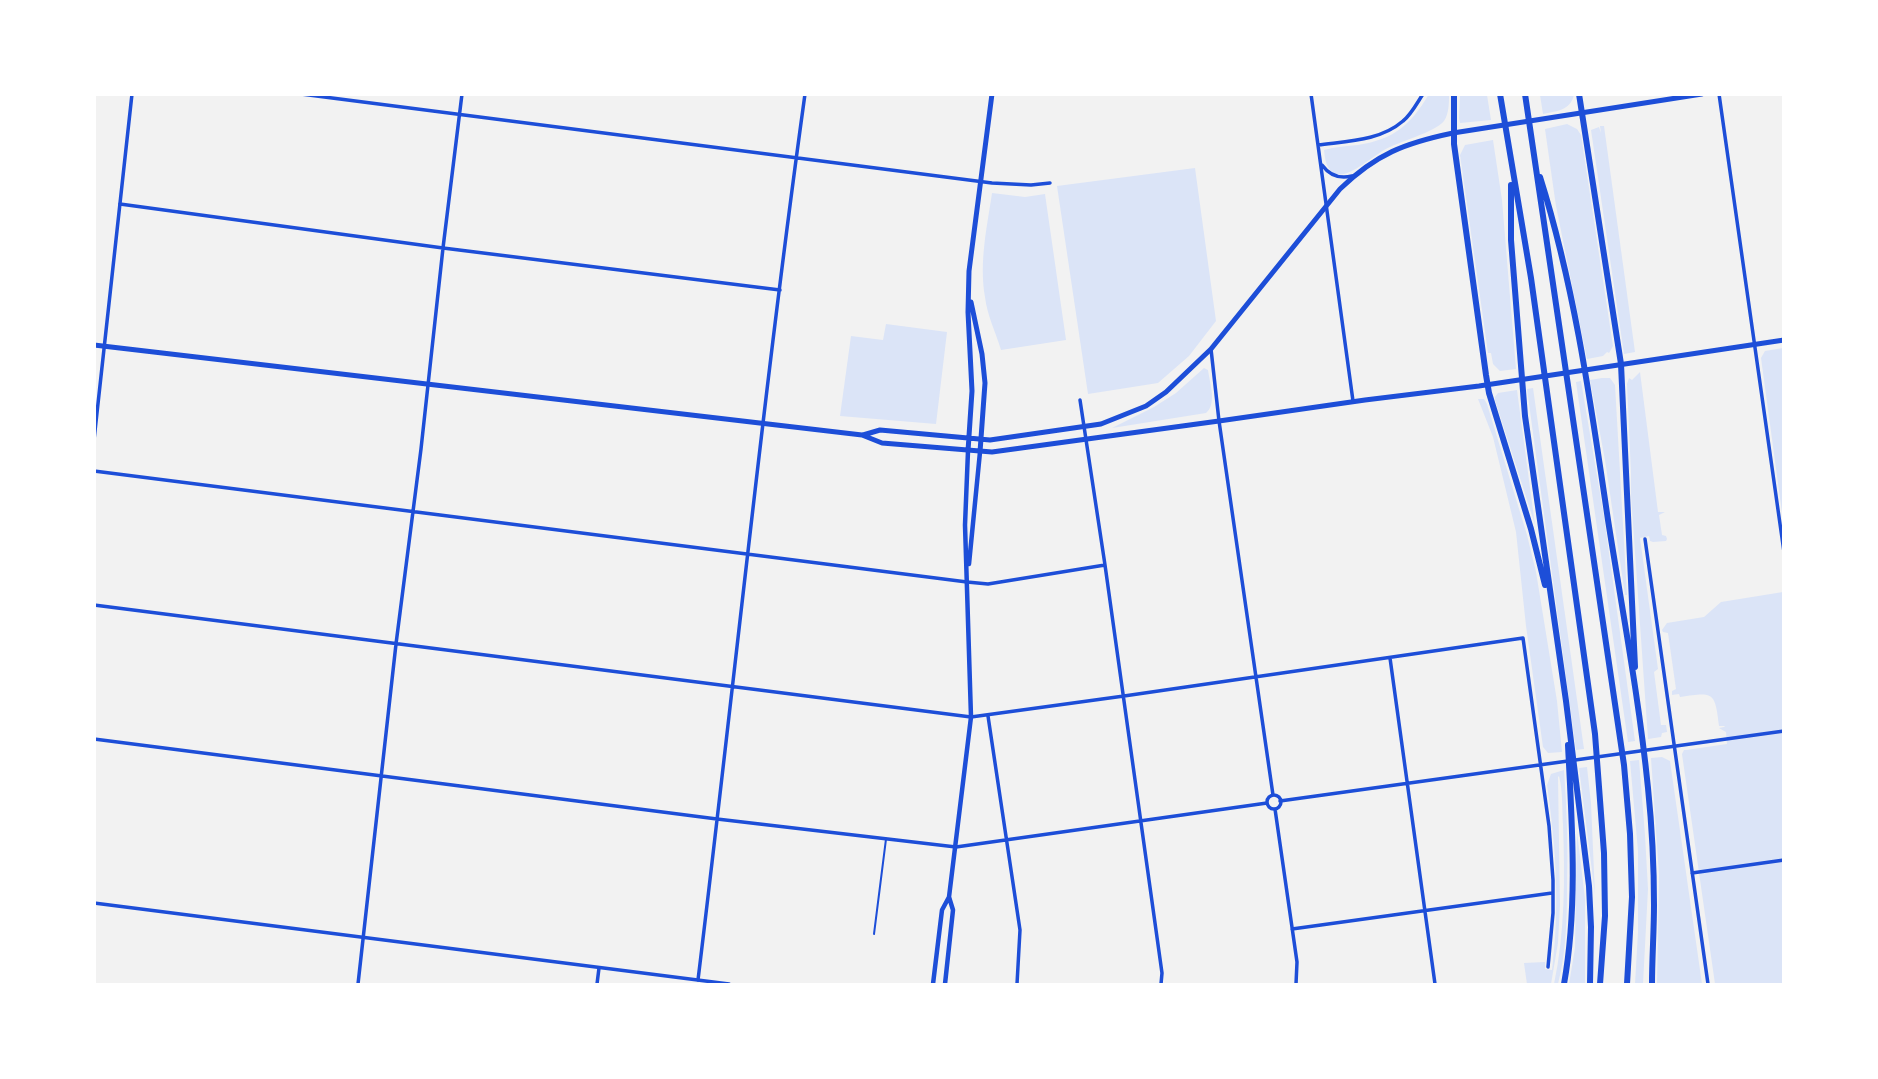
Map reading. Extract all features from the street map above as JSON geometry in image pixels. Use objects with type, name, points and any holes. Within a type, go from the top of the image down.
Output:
[{"type":"highway","points":[[1454,94],[1453,133],[1488,384],[1531,529],[1556,631]]},
{"type":"highway","points":[[1525,94],[1624,765],[1632,897],[1627,985]]},
{"type":"highway","points":[[1579,94],[1620,364],[1637,701]]},
{"type":"highway","points":[[1500,95],[1537,318],[1595,734],[1604,853],[1605,916],[1600,985]]},
{"type":"highway","points":[[1534,155],[1555,225],[1571,299],[1596,435],[1637,701],[1652,842],[1654,907],[1650,985]]},
{"type":"highway","points":[[1512,169],[1511,240],[1520,363],[1537,509],[1566,701],[1589,886],[1590,985]]},
{"type":"highway","points":[[1564,985],[1573,901],[1566,701]]},
{"type":"main road","points":[[933,985],[942,910],[949,897],[971,717],[965,514],[972,391],[968,312],[970,271],[992,94]]},
{"type":"main road","points":[[862,435],[880,429],[990,439],[1008,438],[1101,424],[1146,406],[1166,392],[1211,349],[1326,204],[1354,175],[1386,153],[1417,141],[1453,133],[1702,94]]},
{"type":"main road","points":[[967,582],[985,383],[970,286]]},
{"type":"main road","points":[[94,345],[862,435],[882,443],[992,452],[1488,384],[1783,340]]},
{"type":"main road","points":[[945,985],[953,910],[949,897]]},
{"type":"street","points":[[94,440],[132,94]]},
{"type":"street","points":[[302,94],[981,181],[1031,185],[1049,183]]},
{"type":"street","points":[[358,985],[462,94]]},
{"type":"street","points":[[698,981],[805,94]]},
{"type":"street","points":[[1311,94],[1353,401]]},
{"type":"street","points":[[1318,145],[1371,137],[1388,131],[1405,120],[1423,94]]},
{"type":"street","points":[[1719,94],[1783,552]]},
{"type":"street","points":[[1321,163],[1325,170],[1339,177],[1354,175]]},
{"type":"street","points":[[120,204],[780,290]]},
{"type":"street","points":[[1211,349],[1273,795]]},
{"type":"street","points":[[1080,400],[1124,696],[1162,973],[1161,985]]},
{"type":"street","points":[[94,471],[988,584],[1105,565]]},
{"type":"street","points":[[1645,539],[1708,985]]},
{"type":"street","points":[[94,605],[971,717],[1523,638],[1549,826],[1553,913],[1548,967]]},
{"type":"street","points":[[1390,658],[1435,985]]},
{"type":"street","points":[[988,716],[1020,930],[1017,985]]},
{"type":"street","points":[[1280,801],[1783,731]]},
{"type":"street","points":[[94,739],[956,847],[1267,803]]},
{"type":"street","points":[[1273,795],[1280,801],[1279,807],[1275,809]]},
{"type":"street","points":[[1267,803],[1273,795]]},
{"type":"street","points":[[1267,803],[1270,808],[1275,809]]},
{"type":"street","points":[[1275,809],[1297,962],[1296,985]]},
{"type":"street","points":[[1692,873],[1783,860]]},
{"type":"street","points":[[1292,929],[1552,893]]},
{"type":"street","points":[[94,902],[729,985]]},
{"type":"street","points":[[597,985],[599,968]]},
{"type":"lane","points":[[874,934],[886,838]]},
{"type":"shaded area","points":[[1429,94],[1449,95],[1447,115],[1440,125],[1384,150],[1347,173],[1336,174],[1330,170],[1324,150],[1358,145],[1391,135],[1408,123]]},
{"type":"shaded area","points":[[1574,94],[1566,107],[1543,114],[1540,95]]},
{"type":"shaded area","points":[[1460,95],[1487,95],[1491,120],[1460,123]]},
{"type":"shaded area","points":[[1567,124],[1577,129],[1581,135],[1613,346],[1609,353],[1603,356],[1587,359],[1556,206],[1545,129]]},
{"type":"shaded area","points":[[1600,126],[1604,126],[1635,352],[1624,354],[1591,130],[1599,127],[1601,133]]},
{"type":"shaded area","points":[[1493,140],[1502,200],[1516,369],[1500,371],[1493,364],[1491,353],[1488,353],[1460,155],[1465,145]]},
{"type":"shaded area","points":[[1195,168],[1216,321],[1189,356],[1158,383],[1088,394],[1057,186]]},
{"type":"shaded area","points":[[992,193],[1025,197],[1045,194],[1066,340],[1001,350],[983,284],[984,245]]},
{"type":"shaded area","points":[[886,324],[947,332],[936,424],[840,416],[851,336],[883,340]]},
{"type":"shaded area","points":[[1784,348],[1783,520],[1761,358],[1765,351]]},
{"type":"shaded area","points":[[1204,368],[1208,370],[1212,393],[1211,404],[1206,413],[1112,428],[1176,393]]},
{"type":"shaded area","points":[[1640,372],[1658,512],[1665,512],[1659,515],[1662,535],[1667,539],[1653,542],[1649,536],[1640,538],[1658,669],[1654,672],[1661,725],[1666,725],[1667,732],[1662,733],[1661,737],[1648,739],[1631,495],[1627,384],[1629,378],[1632,380]]},
{"type":"shaded area","points":[[1610,378],[1615,385],[1627,595],[1590,380]]},
{"type":"shaded area","points":[[1581,381],[1604,517],[1635,741],[1628,742],[1576,382]]},
{"type":"shaded area","points":[[1533,388],[1584,749],[1576,750],[1527,389]]},
{"type":"shaded area","points":[[1517,390],[1535,525],[1495,400],[1498,393]]},
{"type":"shaded area","points":[[1478,399],[1484,399],[1487,404],[1536,572],[1557,701],[1562,752],[1548,753],[1543,747],[1516,532],[1493,437]]},
{"type":"shaded area","points":[[1783,592],[1783,984],[1715,984],[1682,754],[1684,750],[1727,744],[1726,732],[1719,728],[1725,726],[1719,726],[1716,706],[1711,697],[1672,695],[1672,691],[1676,689],[1668,633],[1662,630],[1667,623],[1704,617],[1721,602]]},
{"type":"shaded area","points":[[1662,757],[1670,761],[1702,984],[1657,984],[1659,875],[1651,758]]},
{"type":"shaded area","points":[[1639,760],[1648,889],[1643,984],[1635,984],[1638,851],[1630,761]]},
{"type":"shaded area","points":[[1587,767],[1591,803],[1595,895],[1579,768]]},
{"type":"shaded area","points":[[1564,770],[1567,873],[1563,961],[1558,984],[1554,984],[1564,885],[1559,776],[1558,943],[1551,984],[1527,984],[1524,963],[1545,962],[1545,969],[1552,970],[1556,877],[1547,785],[1551,774]]},
{"type":"shaded area","points":[[1577,831],[1585,899],[1585,984],[1569,984],[1575,948]]}]
